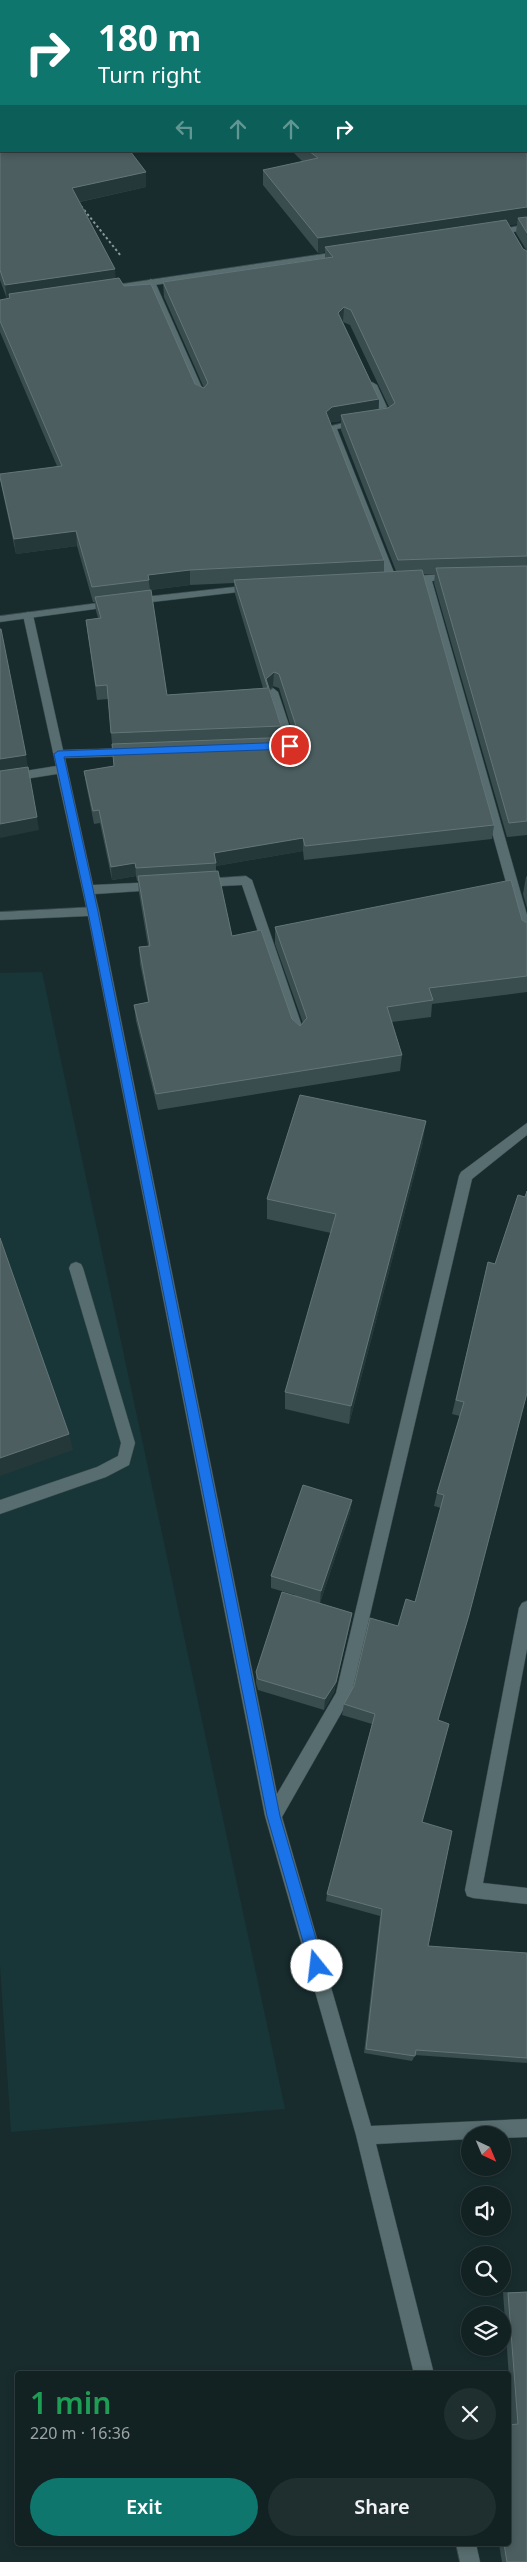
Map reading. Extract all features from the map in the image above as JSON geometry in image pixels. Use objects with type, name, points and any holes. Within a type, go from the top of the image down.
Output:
[{"type":"street","points":[[479,234],[510,234],[527,227]]},
{"type":"street","points":[[105,290],[354,252]]},
{"type":"street","points":[[147,283],[202,398]]},
{"type":"street","points":[[368,377],[388,418],[332,427],[388,580],[463,577]]},
{"type":"street","points":[[426,578],[527,936]]},
{"type":"street","points":[[0,619],[261,587]]},
{"type":"street","points":[[28,615],[93,912],[274,1816],[366,2135],[423,2371]]},
{"type":"street","points":[[271,746],[290,746],[274,692]]},
{"type":"street","points":[[58,754],[145,751]]},
{"type":"street","points":[[0,779],[62,769]]},
{"type":"street","points":[[187,884],[246,880],[299,1035]]},
{"type":"street","points":[[88,890],[167,885]]},
{"type":"street","points":[[0,916],[93,912]]},
{"type":"street","points":[[274,1816],[343,1696],[466,1176],[527,1128]]},
{"type":"street","points":[[0,1507],[101,1472],[124,1460],[128,1443],[76,1268]]},
{"type":"street","points":[[527,1608],[473,1890],[527,1896]]},
{"type":"street","points":[[366,2135],[527,2128]]},
{"type":"street","points":[[466,2546],[470,2562]]},
{"type":"path","points":[[81,206],[147,283]]},
{"type":"shaded area","points":[[42,972],[285,2109],[11,2132],[0,1964],[0,973]]},
{"type":"building","points":[[0,152],[131,152],[146,172],[72,188],[115,269],[5,285],[0,270]]},
{"type":"building","points":[[310,152],[527,152],[527,207],[318,238],[263,170],[318,158]]},
{"type":"building","points":[[527,217],[527,233],[518,218]]},
{"type":"building","points":[[506,220],[523,249],[527,251],[527,556],[398,560],[341,415],[388,408],[395,403],[351,310],[344,307],[338,313],[379,399],[332,407],[326,412],[384,560],[190,570],[148,575],[149,580],[92,587],[76,531],[14,539],[0,474],[62,466],[0,321],[0,300],[10,298],[9,294],[119,278],[124,286],[151,284],[195,384],[204,388],[208,383],[163,282],[333,257],[325,247]]},
{"type":"building","points":[[527,566],[527,821],[509,823],[436,568]]},
{"type":"building","points":[[422,570],[494,825],[305,846],[303,838],[214,853],[216,863],[136,868],[135,863],[111,867],[99,810],[93,811],[84,771],[114,766],[112,744],[294,737],[298,732],[279,674],[274,672],[266,679],[281,726],[111,733],[107,685],[96,686],[86,620],[101,618],[95,597],[151,590],[167,695],[268,688],[234,580]]},
{"type":"building","points":[[0,629],[26,755],[0,759]]},
{"type":"building","points":[[28,767],[37,817],[0,824],[0,771]]},
{"type":"building","points":[[218,871],[232,936],[261,930],[292,1019],[300,1026],[307,1018],[275,927],[511,880],[522,920],[527,923],[527,976],[429,988],[433,1000],[387,1007],[402,1055],[156,1094],[134,1005],[149,1002],[139,947],[150,946],[138,876]]},
{"type":"building","points":[[300,1095],[426,1121],[351,1406],[285,1392],[336,1214],[267,1199]]},
{"type":"building","points":[[527,1191],[527,1393],[469,1615],[438,1720],[449,1724],[422,1822],[452,1831],[428,1946],[527,1953],[527,2058],[416,2050],[415,2056],[366,2049],[382,1909],[327,1894],[375,1714],[344,1704],[354,1686],[370,1618],[398,1626],[406,1599],[415,1602],[444,1495],[437,1493],[464,1402],[456,1400],[488,1262],[495,1264],[518,1195],[525,1197]]},
{"type":"building","points":[[0,1238],[69,1434],[0,1458]]},
{"type":"building","points":[[303,1485],[352,1500],[321,1591],[271,1576]]},
{"type":"building","points":[[282,1592],[352,1613],[336,1682],[325,1699],[258,1679],[256,1672]]},
{"type":"building","points":[[527,2292],[527,2562],[507,2562],[504,2546],[511,2546],[511,2425],[518,2424],[511,2332],[511,2306],[509,2306],[508,2296],[511,2296],[511,2293]]},
{"type":"route","points":[[290,746],[58,754],[93,912],[274,1816],[317,1966]]}]
